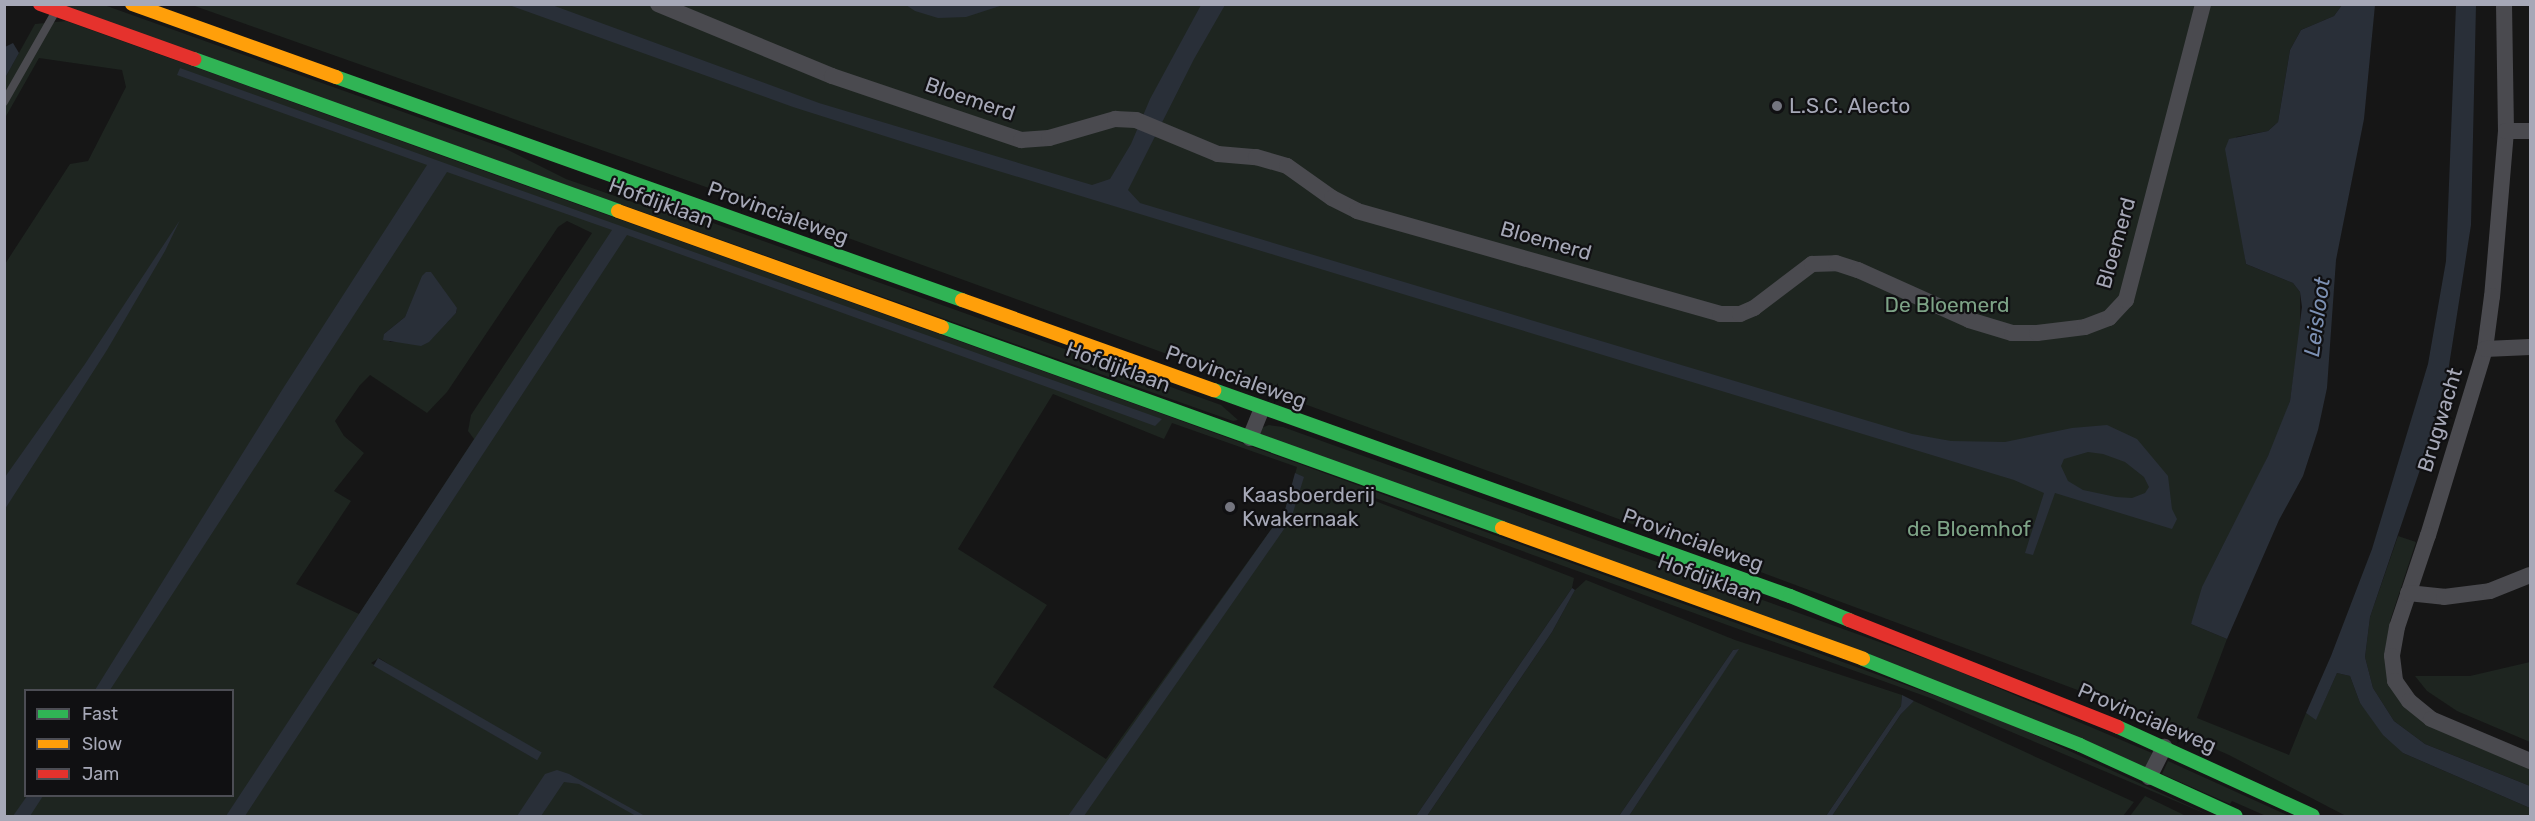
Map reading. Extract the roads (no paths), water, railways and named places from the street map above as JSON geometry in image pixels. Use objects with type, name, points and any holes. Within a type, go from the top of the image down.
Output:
[{"type":"street","name":"Hofdijklaan","points":[[40,4],[1748,616],[1955,693],[2236,816]]},
{"type":"street","name":"Provincialeweg","points":[[132,4],[1790,596],[2164,747],[2313,816]]},
{"type":"street","name":"Bloemerd","points":[[658,4],[832,75],[1021,140],[1049,138],[1115,119],[1136,120],[1218,154],[1256,157],[1287,166],[1332,198],[1357,211],[1720,314],[1740,314],[1754,308],[1812,264],[1836,263],[1969,320],[2012,333],[2037,333],[2085,327],[2109,318],[2126,300],[2203,4]]},
{"type":"street","name":"Brugwacht","points":[[2504,4],[2506,131],[2492,296],[2485,349],[2397,627],[2392,657],[2395,681],[2409,701],[2431,719],[2530,761]]},
{"type":"street","points":[[2506,131],[2530,131]]},
{"type":"street","points":[[2485,349],[2530,347]]},
{"type":"street","points":[[1250,438],[1262,409]]},
{"type":"street","points":[[2408,593],[2444,597],[2490,591],[2530,574]]},
{"type":"street","points":[[2149,777],[2164,747]]},
{"type":"lane","points":[[4,102],[56,10]]},
{"type":"water","points":[[509,5],[552,5],[819,103],[1092,185],[1110,179],[1131,144],[1150,99],[1201,5],[1225,5],[1194,59],[1128,190],[1140,203],[1912,434],[1951,441],[2005,442],[2072,428],[2107,425],[2137,439],[2168,476],[2172,509],[2177,519],[2172,529],[2055,493],[2033,555],[2025,553],[2044,493],[2014,480],[793,107]],"holes":[[[2088,452],[2103,454],[2125,462],[2144,477],[2149,487],[2145,493],[2132,498],[2116,497],[2083,490],[2068,481],[2061,466],[2064,459]]]},
{"type":"water","points":[[906,5],[1003,5],[966,17],[938,18],[915,11]]},
{"type":"water","name":"Leisloot","points":[[2342,5],[2375,5],[2364,119],[2336,260],[2327,388],[2318,430],[2303,476],[2279,520],[2227,639],[2191,624],[2202,587],[2268,456],[2290,401],[2302,307],[2300,292],[2293,283],[2246,264],[2225,149],[2229,139],[2268,131],[2278,122],[2290,50],[2301,30],[2334,16]]},
{"type":"water","points":[[2456,5],[2476,5],[2471,225],[2448,372],[2426,452],[2370,617],[2365,657],[2373,688],[2394,721],[2425,744],[2530,786],[2530,808],[2403,753],[2383,735],[2360,703],[2350,676],[2337,673],[2316,720],[2306,713],[2331,656],[2372,549],[2428,364],[2446,261]]},
{"type":"water","points":[[13,43],[19,53],[5,78],[5,47]]},
{"type":"water","points":[[180,68],[1162,419],[1155,426],[627,235],[245,816],[226,816],[612,230],[447,172],[111,689],[96,689],[282,390],[427,165],[177,75]]},
{"type":"water","points":[[180,220],[165,251],[107,350],[5,509],[5,477],[85,364]]},
{"type":"water","points":[[426,272],[431,272],[457,308],[456,313],[429,342],[421,346],[383,340],[384,334],[405,317],[422,276]]},
{"type":"water","points":[[1295,473],[1304,477],[1291,519],[1084,816],[1068,816],[1285,510]]},
{"type":"water","points":[[1572,588],[1575,590],[1552,632],[1427,816],[1416,816]]},
{"type":"water","points":[[1739,649],[1629,816],[1619,816],[1733,650]]},
{"type":"water","points":[[378,658],[542,752],[537,760],[374,666]]},
{"type":"water","points":[[1902,695],[1914,701],[1901,714],[1832,816],[1826,816],[1901,706]]},
{"type":"water","points":[[557,770],[569,774],[645,816],[636,816],[579,784],[564,782],[541,816],[517,816],[545,774]]},
{"type":"water","points":[[26,797],[42,797],[30,816],[13,816]]},
{"type":"place","name":"L.S.C. Alecto","points":[[1777,106]]},
{"type":"place","name":"Kaasboerderij Kwakernaak","points":[[1230,507]]},
{"type":"park label","name":"De Bloemerd","points":[[1947,305]]},
{"type":"park label","name":"de Bloemhof","points":[[1969,529]]}]
